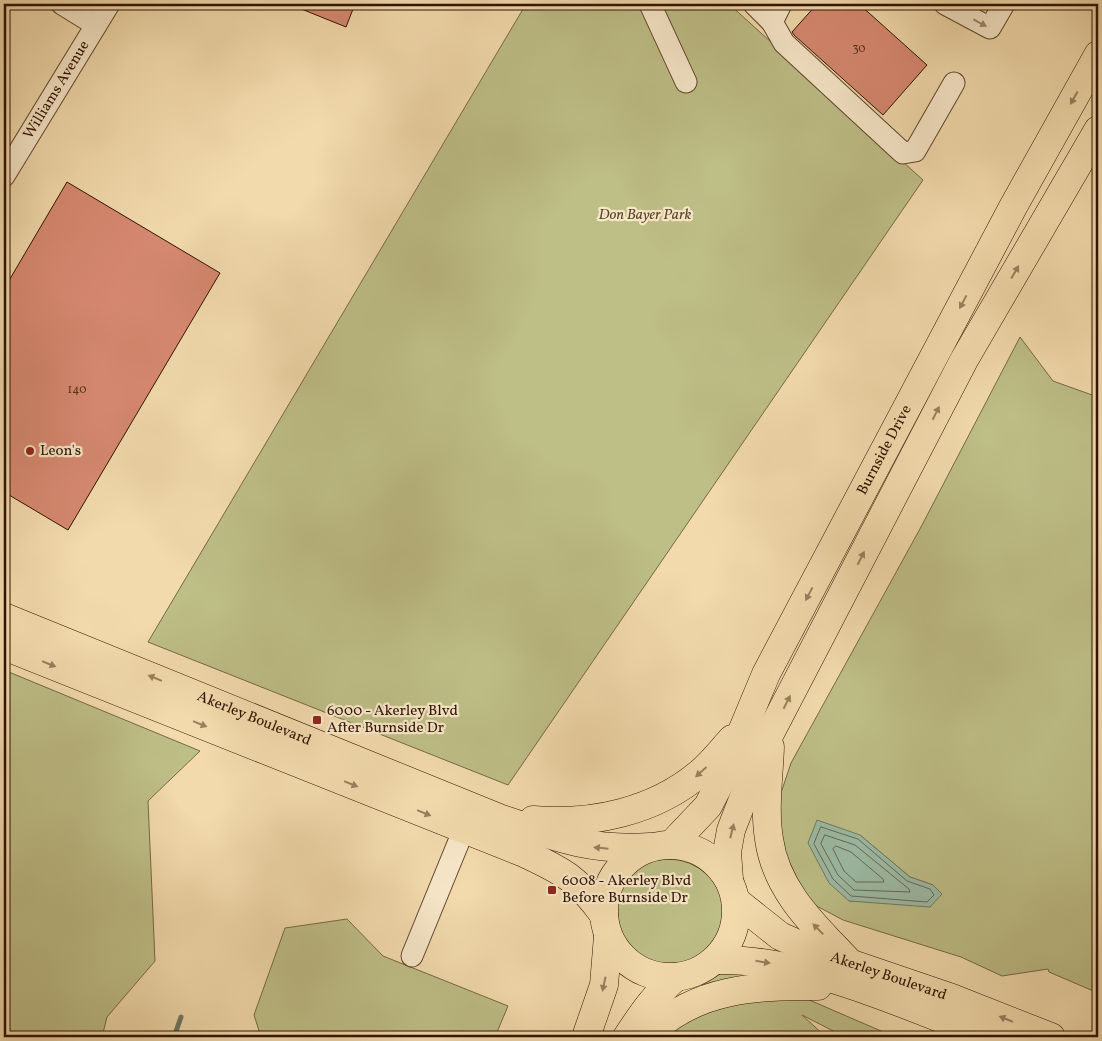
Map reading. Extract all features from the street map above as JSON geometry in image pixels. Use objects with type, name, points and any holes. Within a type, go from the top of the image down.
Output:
[{"type":"main road","name":"Burnside Drive","points":[[661,846],[708,806],[766,674],[1013,207],[1098,56]]},
{"type":"main road","name":"Burnside Drive","points":[[732,890],[727,852],[731,830],[745,791],[770,734],[964,360],[1098,130]]},
{"type":"main road","name":"Akerley Boulevard","points":[[4,617],[499,818],[588,846],[617,849],[661,846]]},
{"type":"main road","name":"Akerley Boulevard","points":[[4,646],[524,853],[570,877],[587,892],[606,925]]},
{"type":"main road","points":[[499,818],[562,823],[608,817],[645,806],[676,790],[700,773],[746,723]]},
{"type":"main road","points":[[770,734],[768,839],[780,878],[800,911],[849,975]]},
{"type":"main road","points":[[586,1037],[604,985],[606,894],[614,875],[630,858],[661,846],[695,849],[714,861],[732,890],[735,924],[728,944],[715,960],[697,972],[676,977],[655,975],[636,967],[620,954],[606,925]]},
{"type":"main road","name":"Akerley Boulevard","points":[[732,890],[780,936],[811,950],[849,975],[898,1002],[988,1037]]},
{"type":"main road","name":"Akerley Boulevard","points":[[715,960],[766,962],[849,975],[952,998],[1051,1037]]},
{"type":"main road","points":[[646,1037],[667,1019],[696,1003],[734,990],[849,975]]},
{"type":"main road","points":[[627,1037],[661,989],[676,977]]},
{"type":"street","points":[[62,4],[96,26]]},
{"type":"street","name":"Williams Avenue","points":[[4,176],[109,4]]},
{"type":"street","points":[[650,4],[686,82]]},
{"type":"street","points":[[754,4],[777,13],[784,43],[903,152],[915,150],[954,83]]},
{"type":"street","points":[[945,4],[990,28],[1004,4]]},
{"type":"street","points":[[412,956],[464,829]]},
{"type":"green space","name":"Don Bayer Park","points":[[526,4],[729,4],[923,180],[508,785],[148,642]]},
{"type":"green space","points":[[1020,337],[1053,381],[1092,395],[1098,394],[1098,993],[1049,972],[1048,969],[1002,976],[961,957],[843,920],[781,887],[765,841],[791,763],[921,527]],"holes":[[[860,835],[910,877],[933,885],[942,894],[882,902],[849,901]]]},
{"type":"green space","points":[[4,670],[200,751],[148,801],[155,961],[107,1017],[102,1037],[4,1037]]},
{"type":"green space","points":[[668,859],[690,863],[709,875],[721,894],[725,916],[721,938],[709,957],[690,969],[668,973],[646,969],[627,957],[615,938],[611,916],[615,894],[627,875],[646,863]]},
{"type":"green space","points":[[347,919],[383,956],[508,1006],[495,1037],[261,1037],[254,1015],[285,928]]},
{"type":"green space","points":[[719,961],[895,1037],[845,1037],[802,1015],[826,1037],[667,1037]]},
{"type":"water","points":[[817,820],[860,835],[910,877],[933,885],[942,894],[930,907],[849,901],[829,883],[808,843]]},
{"type":"building","points":[[289,4],[355,4],[346,27]]},
{"type":"building","points":[[817,4],[859,4],[927,65],[883,115],[792,32]]},
{"type":"building","points":[[67,182],[220,273],[68,530],[4,492],[4,289]]},
{"type":"waterway","points":[[174,1037],[181,1017]]},
{"type":"place","name":"Leon's","points":[[30,451]]},
{"type":"place","name":"6000 - Akerley Blvd After Burnside Dr","points":[[317,720]]},
{"type":"place","name":"6008 - Akerley Blvd Before Burnside Dr","points":[[552,890]]}]
